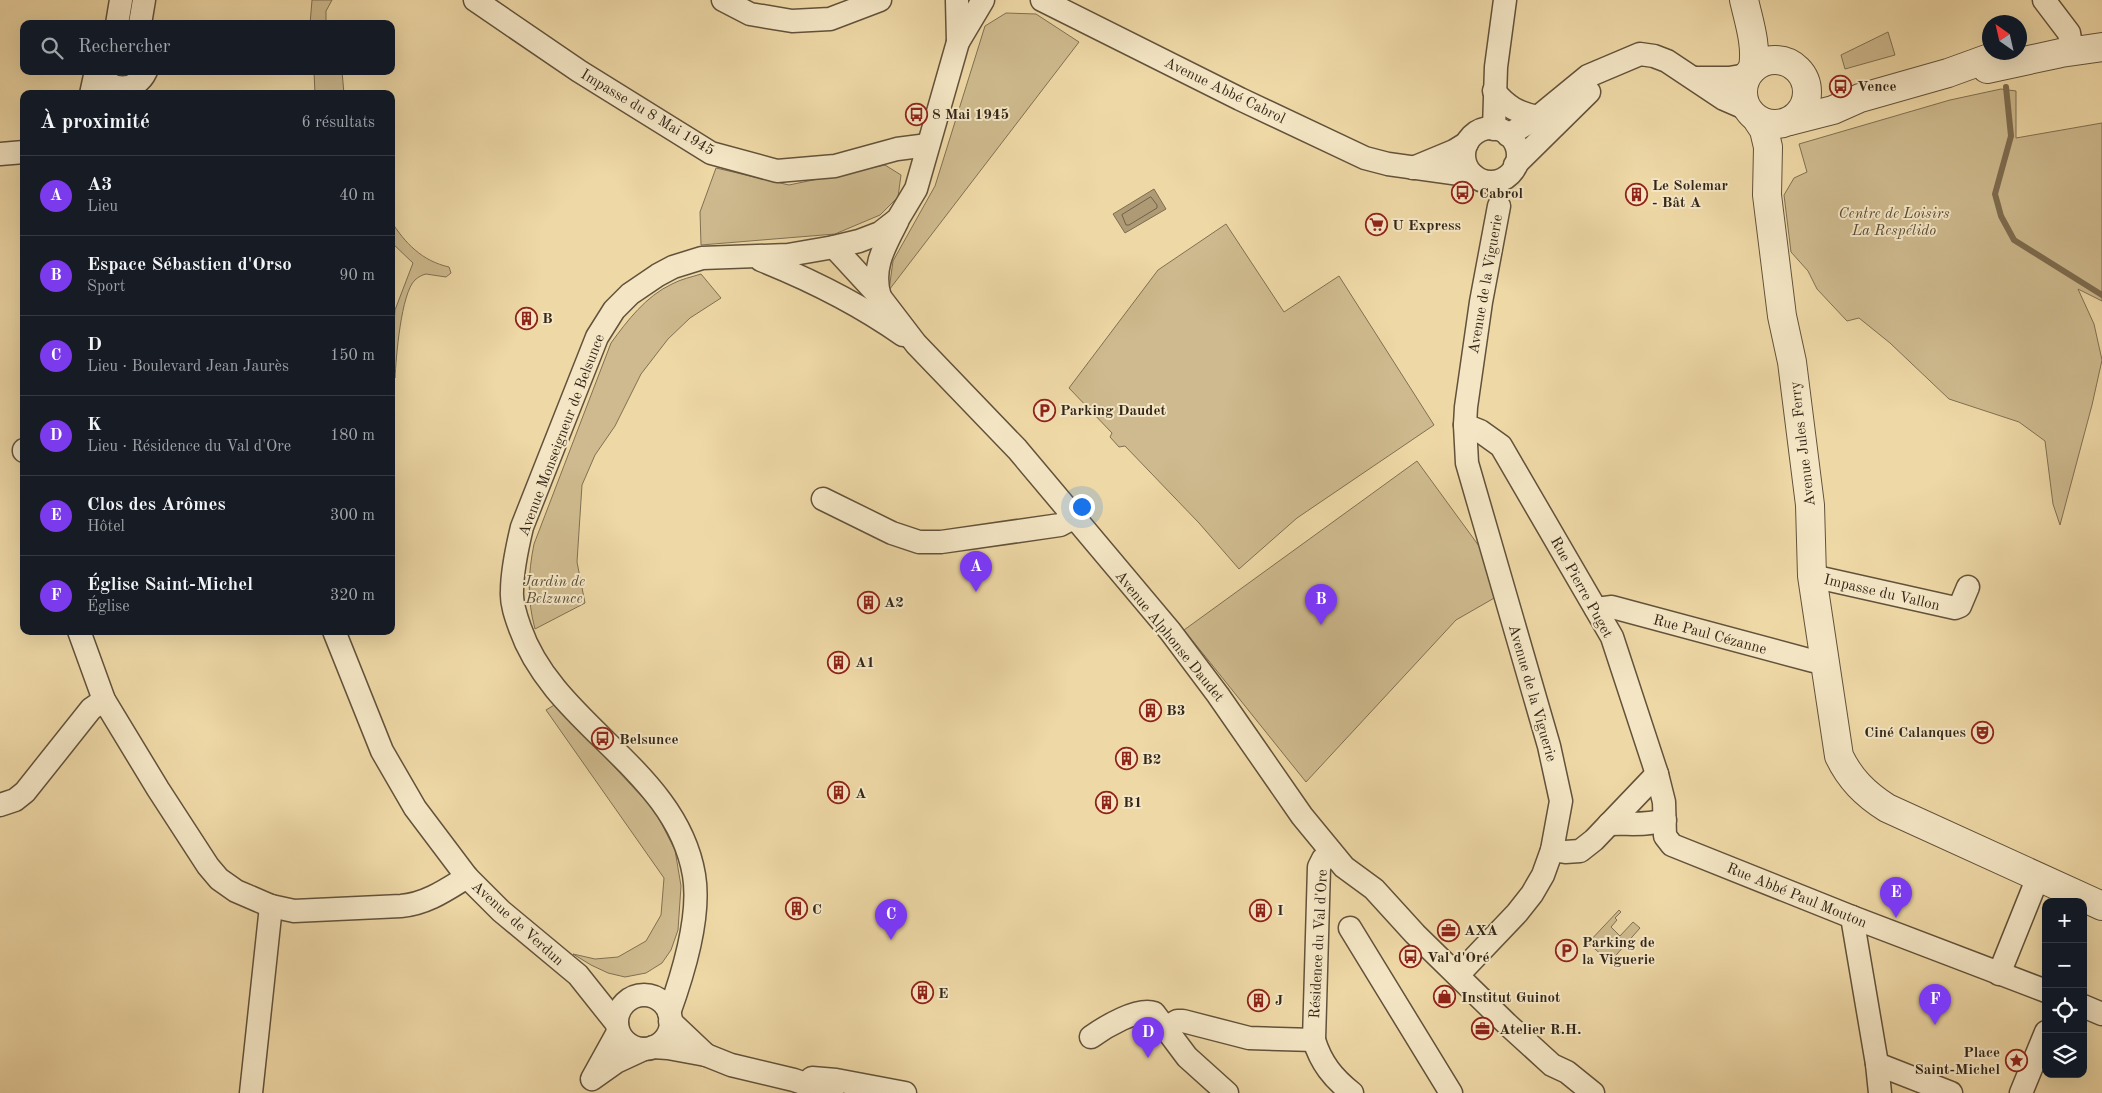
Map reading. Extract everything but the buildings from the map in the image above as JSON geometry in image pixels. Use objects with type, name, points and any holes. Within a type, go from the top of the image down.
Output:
[{"type":"street","points":[[118,20],[121,0]]},
{"type":"street","points":[[141,20],[144,0]]},
{"type":"street","name":"Impasse du 8 Mai 1945","points":[[475,0],[579,72],[710,152],[777,171],[835,166],[896,149],[928,145]]},
{"type":"street","points":[[723,0],[750,14],[792,21],[830,19],[880,0]]},
{"type":"street","name":"Avenue Alphonse Daudet","points":[[957,0],[958,42]]},
{"type":"street","name":"Avenue Alphonse Daudet","points":[[880,296],[876,270],[883,249],[916,189],[958,42],[983,0]]},
{"type":"street","name":"Avenue Abbé Cabrol","points":[[1042,0],[1240,99],[1365,158],[1388,164],[1477,178]]},
{"type":"street","points":[[1467,143],[1464,150],[1465,164],[1477,178],[1495,182],[1513,169],[1517,149],[1501,132],[1494,91],[1505,0]]},
{"type":"street","points":[[1744,0],[1754,43],[1755,56],[1742,94],[1753,115],[1768,124],[1779,124],[1840,108],[1860,98],[1948,73],[1984,60]]},
{"type":"street","points":[[2044,0],[2071,42]]},
{"type":"street","points":[[1948,73],[1990,68],[2102,30]]},
{"type":"street","points":[[2027,47],[2071,42],[2102,47]]},
{"type":"street","name":"Avenue de la Viguerie","points":[[1501,132],[1538,117],[1588,76],[1640,54],[1654,56],[1667,61],[1724,99],[1753,115]]},
{"type":"street","points":[[1695,78],[1729,78],[1750,72],[1765,62],[1778,60],[1788,63],[1802,75],[1806,84],[1807,94],[1805,104],[1799,114],[1790,121]]},
{"type":"street","name":"Avenue de la Viguerie","points":[[1458,975],[1517,913],[1532,894],[1543,875],[1552,850],[1561,801],[1549,746],[1467,463],[1465,425],[1473,352],[1487,268],[1499,206],[1513,169],[1619,62]]},
{"type":"street","points":[[92,90],[96,75]]},
{"type":"street","points":[[100,75],[104,81],[117,90]]},
{"type":"street","points":[[124,90],[137,84],[144,75]]},
{"type":"street","points":[[146,75],[149,90]]},
{"type":"street","points":[[1806,84],[1817,96],[1826,98],[1860,98]]},
{"type":"street","points":[[1494,91],[1504,104],[1513,110],[1521,114],[1538,117]]},
{"type":"street","name":"Avenue Jules Ferry","points":[[1753,115],[1764,130],[1768,147],[1767,195],[1782,316],[1792,362],[1810,505],[1812,576],[1838,756],[1844,768],[1858,786],[1887,808],[2102,906]]},
{"type":"street","points":[[1412,168],[1454,151],[1467,143],[1478,132],[1501,132]]},
{"type":"street","points":[[0,154],[20,152]]},
{"type":"street","name":"Avenue de la Viguerie","points":[[1477,178],[1490,189],[1499,206]]},
{"type":"street","name":"Avenue Alphonse Daudet","points":[[898,219],[880,233],[859,241],[834,247],[880,296],[916,344],[1018,449],[1170,630],[1218,695],[1302,816],[1348,872],[1374,888],[1415,934],[1458,975]]},
{"type":"street","name":"Avenue Monseigneur de Belsunce","points":[[670,1017],[686,955],[695,908],[694,877],[689,852],[676,822],[649,786],[552,686],[527,648],[516,617],[511,592],[515,559],[522,528],[597,337],[614,310],[643,284],[673,267],[702,258],[788,255],[834,247],[842,288],[856,305]]},
{"type":"street","name":"Avenue Monseigneur de Belsunce","points":[[754,257],[800,275],[856,305],[916,344]]},
{"type":"street","name":"Rue Pierre Puget","points":[[1465,425],[1480,431],[1501,446],[1612,637],[1657,774],[1664,802],[1665,828]]},
{"type":"street","points":[[823,499],[892,533],[919,542],[941,542],[1060,525],[1075,517]]},
{"type":"street","name":"Impasse du Vallon","points":[[1812,576],[1955,608],[1960,606],[1968,587]]},
{"type":"street","name":"Rue Paul Cézanne","points":[[1596,609],[1612,607],[1812,661],[1824,660]]},
{"type":"street","points":[[81,635],[104,700],[208,866],[219,879],[236,891],[271,906],[294,911],[414,905],[437,895],[467,877]]},
{"type":"street","name":"Avenue de Verdun","points":[[336,635],[382,751],[415,808],[467,877],[501,911],[578,976],[617,1028]]},
{"type":"street","points":[[0,811],[25,792],[91,709],[104,700]]},
{"type":"street","points":[[1552,850],[1565,852],[1580,851],[1657,774]]},
{"type":"street","points":[[1609,824],[1629,822],[1665,828]]},
{"type":"street","name":"Rue Abbé Paul Mouton","points":[[1665,828],[1672,845],[1852,918],[2042,990]]},
{"type":"street","name":"Résidence du Val d'Ore","points":[[1331,852],[1323,859],[1319,867],[1314,1040],[1318,1054],[1326,1069],[1352,1093]]},
{"type":"street","points":[[1999,974],[2038,877]]},
{"type":"street","points":[[251,1093],[271,906]]},
{"type":"street","points":[[1852,918],[1880,1093]]},
{"type":"street","name":"Résidence du Val d'Ore","points":[[1350,928],[1451,1093]]},
{"type":"street","points":[[586,1086],[617,1028],[621,1008],[670,973],[686,955]]},
{"type":"street","points":[[1458,975],[1507,1024],[1546,1059],[1567,1072],[1593,1093]]},
{"type":"street","name":"Avenue de Verdun","points":[[578,976],[602,987],[638,996]]},
{"type":"street","points":[[638,996],[658,999],[670,1017],[706,1054]]},
{"type":"street","points":[[2087,1008],[2102,1014]]},
{"type":"street","points":[[1091,1036],[1107,1026],[1147,1010],[1154,1013],[1187,1057],[1227,1093]]},
{"type":"street","points":[[586,1086],[616,1062],[660,1044],[667,1035],[670,1017]]},
{"type":"street","name":"Résidence du Val d'Ore","points":[[1166,1028],[1177,1021],[1183,1021],[1249,1038],[1314,1040]]},
{"type":"street","points":[[617,1028],[629,1045],[648,1048],[668,1048],[706,1054],[731,1066],[800,1086],[832,1093]]},
{"type":"street","points":[[2021,1093],[2046,1033]]},
{"type":"street","points":[[1876,1064],[1951,1093]]},
{"type":"street","points":[[800,1086],[819,1077],[904,1093]]},
{"type":"green space","points":[[312,0],[332,0],[326,11],[326,20],[310,20]]},
{"type":"green space","points":[[1006,13],[1036,14],[1079,42],[889,290],[893,261],[935,186],[985,26]]},
{"type":"green space","points":[[1888,32],[1895,55],[1845,69],[1841,55]]},
{"type":"green space","points":[[314,75],[342,75],[344,90],[315,90]]},
{"type":"green space","name":"Centre de Loisirs La Respélido","points":[[2001,89],[2016,91],[2016,138],[2102,123],[2102,301],[2078,289],[2094,324],[2102,360],[2060,525],[2053,504],[2045,441],[2019,422],[1949,399],[1890,343],[1859,318],[1847,321],[1817,289],[1808,271],[1791,252],[1784,195],[1794,178],[1807,172],[1799,144],[1950,100]]},
{"type":"green space","points":[[885,165],[901,175],[898,197],[880,215],[835,234],[701,245],[700,212],[716,168],[789,185]]},
{"type":"green space","points":[[1226,224],[1284,312],[1339,276],[1434,425],[1297,518],[1239,569],[1199,523],[1125,446],[1119,447],[1110,437],[1112,433],[1069,388],[1158,270]]},
{"type":"green space","points":[[395,227],[408,244],[422,256],[449,267],[451,273],[446,277],[425,274],[416,279],[410,287],[400,326],[395,378],[395,310],[413,263],[395,246]]},
{"type":"green space","name":"Jardin de Belzunce","points":[[701,274],[721,298],[690,318],[668,339],[641,374],[615,426],[595,455],[582,485],[577,562],[585,603],[535,629],[529,586],[534,544],[611,343],[630,318],[654,295],[675,282]]},
{"type":"green space","points":[[1417,461],[1487,557],[1496,597],[1456,620],[1306,782],[1184,630]]},
{"type":"green space","points":[[556,704],[655,811],[675,850],[681,886],[678,930],[671,950],[662,963],[646,973],[625,977],[608,973],[573,954],[595,959],[618,957],[646,941],[661,915],[664,878],[546,710]]},
{"type":"green space","points":[[1619,910],[1621,912],[1615,918],[1617,920],[1611,927],[1620,936],[1633,922],[1640,928],[1610,962],[1588,943]]},
{"type":"water","points":[[1154,189],[1166,209],[1125,233],[1113,214]]},
{"type":"waterway","points":[[2006,87],[2011,136],[1995,194],[2001,216],[2014,240],[2102,295]]},
{"type":"place","name":"Vence","points":[[1841,86]]},
{"type":"place","name":"8 Mai 1945","points":[[916,114]]},
{"type":"place","name":"Cabrol","points":[[1463,193]]},
{"type":"place","name":"Le Solemar - Bât A","points":[[1636,194]]},
{"type":"place","name":"U Express","points":[[1376,225]]},
{"type":"place","name":"B","points":[[526,318]]},
{"type":"place","name":"Parking Daudet","points":[[1044,410]]},
{"type":"place","name":"A3","points":[[976,592]]},
{"type":"place","name":"A2","points":[[868,602]]},
{"type":"place","name":"Espace Sébastien d'Orso","points":[[1321,625]]},
{"type":"place","name":"A1","points":[[839,662]]},
{"type":"place","name":"B3","points":[[1150,710]]},
{"type":"place","name":"Ciné Calanques","points":[[1982,732]]},
{"type":"place","name":"Belsunce","points":[[603,739]]},
{"type":"place","name":"B2","points":[[1126,759]]},
{"type":"place","name":"A","points":[[839,793]]},
{"type":"place","name":"B1","points":[[1107,802]]},
{"type":"place","name":"C","points":[[796,909]]},
{"type":"place","name":"I","points":[[1261,910]]},
{"type":"place","name":"Clos des Arômes","points":[[1896,918]]},
{"type":"place","name":"AXA","points":[[1448,930]]},
{"type":"place","name":"D","points":[[891,940]]},
{"type":"place","name":"Parking de la Viguerie","points":[[1566,951]]},
{"type":"place","name":"Val d'Oré","points":[[1411,957]]},
{"type":"place","name":"E","points":[[922,993]]},
{"type":"place","name":"Institut Guinot","points":[[1445,997]]},
{"type":"place","name":"J","points":[[1259,1000]]},
{"type":"place","name":"Église Saint-Michel","points":[[1935,1025]]},
{"type":"place","name":"Atelier R.H.","points":[[1483,1029]]},
{"type":"place","name":"K","points":[[1148,1058]]},
{"type":"place","name":"Place Saint-Michel","points":[[2016,1061]]}]
